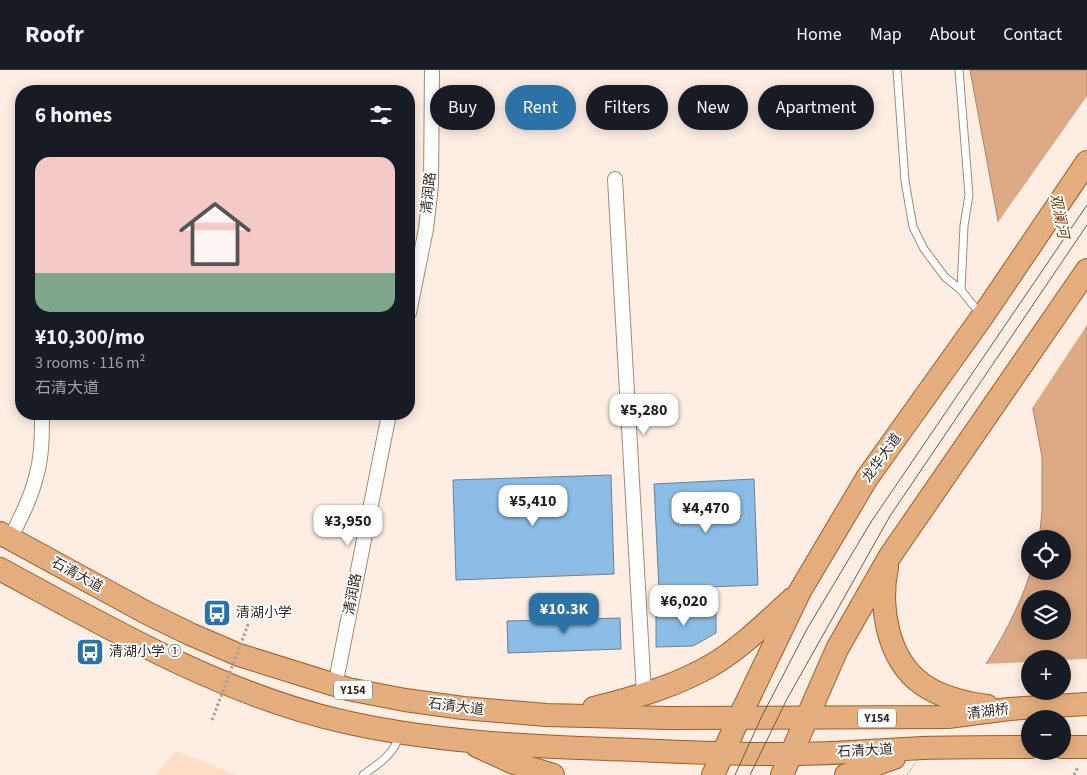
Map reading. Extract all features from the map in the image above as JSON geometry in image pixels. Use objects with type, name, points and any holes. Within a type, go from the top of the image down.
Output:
[{"type":"main road","name":"龙华大道","points":[[713,775],[722,752],[800,591],[867,478],[982,317],[1087,162]]},
{"type":"main road","points":[[782,775],[789,754],[837,649],[890,556],[1087,270]]},
{"type":"main road","name":"石清大道","points":[[5,536],[147,613],[239,655],[335,686],[405,700],[450,707],[554,715],[806,718],[954,709]]},
{"type":"main road","points":[[890,556],[885,600],[886,621],[893,646],[902,662],[915,678],[934,691],[954,709]]},
{"type":"main road","name":"石清大道","points":[[0,569],[133,641],[180,664],[232,686],[340,721],[400,732],[568,748],[789,754],[926,748]]},
{"type":"main road","points":[[554,715],[585,711],[644,694],[692,676],[750,638],[800,591]]},
{"type":"main road","name":"清湖桥","points":[[954,709],[1009,709],[1087,704]]},
{"type":"main road","points":[[462,739],[514,763],[553,775]]},
{"type":"main road","name":"Y154","points":[[926,748],[1021,747]]},
{"type":"main road","points":[[1071,747],[1087,747]]},
{"type":"main road","points":[[846,775],[861,768],[926,748]]},
{"type":"street","name":"清润路","points":[[415,283],[426,229],[431,185],[432,70]]},
{"type":"street","points":[[615,179],[644,694]]},
{"type":"street","points":[[5,536],[18,523],[37,476],[42,420]]},
{"type":"street","name":"清润路","points":[[335,686],[388,420]]},
{"type":"lane","points":[[897,70],[905,181],[914,227],[924,249],[945,277],[961,290],[982,317]]},
{"type":"lane","points":[[959,70],[969,195],[964,226],[961,290]]},
{"type":"lane","points":[[363,775],[394,748],[400,732]]},
{"type":"path","points":[[212,720],[249,622]]},
{"type":"shaded area","points":[[176,751],[237,775],[156,775]]},
{"type":"water","name":"观澜河","points":[[970,70],[1087,70],[1087,719],[1071,745],[1071,710],[1021,710],[1021,760],[1062,760],[1053,775],[907,775],[977,678],[1008,626],[1021,599],[1021,640],[1071,640],[1071,590],[1024,590],[1028,580],[1071,580],[1071,530],[1040,530],[1042,512],[1042,457]]},
{"type":"pier","points":[[1087,96],[1087,325],[1031,410],[996,225]]},
{"type":"pier","points":[[1087,659],[1087,723],[1071,750],[1071,710],[1021,710],[1021,760],[1065,760],[1056,775],[907,775],[985,664],[1021,662],[1021,700],[1071,700],[1071,660]]},
{"type":"building","points":[[611,475],[614,574],[456,580],[453,480]]},
{"type":"building","points":[[754,479],[758,585],[659,589],[654,484]]},
{"type":"building","points":[[716,609],[716,633],[693,646],[656,647],[656,611]]},
{"type":"building","points":[[620,618],[621,649],[508,653],[507,621]]},
{"type":"tram line","points":[[735,775],[761,718],[807,629],[871,522],[1087,205]]},
{"type":"tram line","points":[[750,775],[787,699],[890,516],[1087,225]]},
{"type":"place","name":"清湖小学","points":[[217,613]]},
{"type":"place","name":"清湖小学 ①","points":[[90,652]]}]
